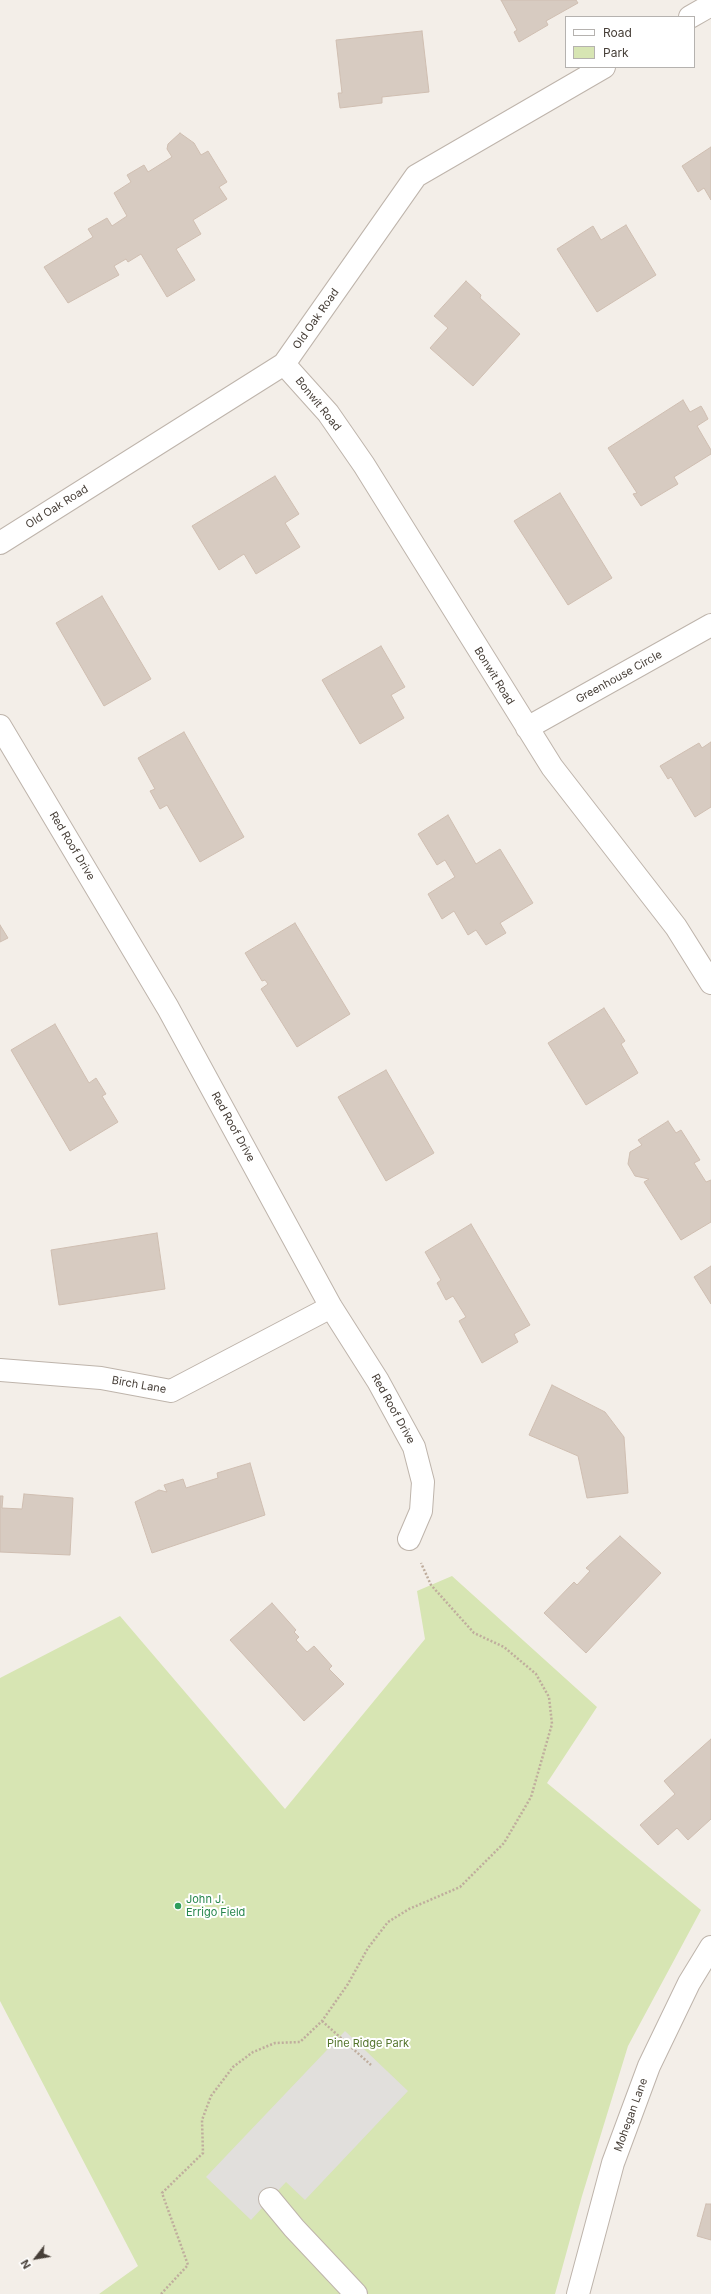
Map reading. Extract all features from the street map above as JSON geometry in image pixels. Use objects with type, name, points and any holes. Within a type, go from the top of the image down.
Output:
[{"type":"street","points":[[692,16],[711,4]]},
{"type":"street","name":"Old Oak Road","points":[[0,543],[284,364],[416,176],[602,68]]},
{"type":"street","name":"Bonwit Road","points":[[284,364],[328,414],[364,465],[552,767],[676,927],[711,984]]},
{"type":"street","name":"Greenhouse Circle","points":[[527,728],[711,625]]},
{"type":"street","name":"Red Roof Drive","points":[[0,726],[168,1008],[331,1307],[378,1381],[414,1447],[423,1482],[421,1511],[409,1539]]},
{"type":"street","name":"Birch Lane","points":[[0,1370],[101,1378],[170,1391],[331,1307]]},
{"type":"street","name":"Mohegan Lane","points":[[578,2294],[613,2163],[649,2066],[689,1983],[711,1946]]},
{"type":"street","points":[[270,2199],[294,2228],[356,2294]]},
{"type":"path","points":[[161,2294],[188,2265],[162,2193],[203,2153],[202,2120],[211,2096],[233,2067],[253,2052],[275,2043],[300,2042],[322,2021],[348,1984],[368,1948],[388,1922],[409,1909],[460,1887],[504,1843],[531,1797],[552,1724],[549,1697],[536,1674],[504,1647],[474,1633],[431,1585],[409,1539]]},
{"type":"path","points":[[322,2021],[371,2065]]},
{"type":"green space","name":"Pine Ridge Park","points":[[452,1576],[597,1707],[547,1783],[701,1910],[628,2046],[582,2196],[555,2294],[99,2294],[138,2266],[0,2001],[0,1678],[120,1616],[285,1809],[425,1639],[417,1591]]},
{"type":"shaded area","points":[[345,2031],[408,2091],[305,2200],[286,2182],[251,2220],[206,2177]]},
{"type":"building","points":[[501,0],[576,0],[578,3],[546,21],[548,25],[519,42],[514,32],[517,30]]},
{"type":"building","points":[[422,31],[429,92],[382,97],[382,103],[340,108],[338,93],[342,93],[336,40]]},
{"type":"building","points":[[180,133],[194,143],[201,155],[208,151],[227,182],[219,187],[227,199],[193,220],[201,234],[176,249],[195,280],[167,297],[141,254],[128,262],[126,259],[114,266],[119,275],[68,303],[44,267],[93,237],[88,229],[107,218],[112,226],[127,216],[114,193],[131,182],[127,175],[144,165],[148,172],[172,157],[167,149],[168,144]]},
{"type":"building","points":[[711,147],[711,200],[704,188],[698,192],[682,166]]},
{"type":"building","points":[[626,225],[656,275],[597,312],[557,249],[593,226],[601,240]]},
{"type":"building","points":[[466,281],[481,295],[480,298],[520,334],[473,386],[430,348],[448,328],[434,316]]},
{"type":"building","points":[[683,400],[690,412],[701,406],[704,411],[708,419],[697,426],[711,450],[711,454],[674,477],[678,484],[641,506],[633,494],[637,493],[608,448]]},
{"type":"building","points":[[275,476],[299,514],[285,523],[300,547],[256,574],[244,554],[219,570],[192,526]]},
{"type":"building","points":[[560,493],[612,578],[568,605],[514,521]]},
{"type":"building","points":[[102,596],[151,679],[104,706],[56,623]]},
{"type":"building","points":[[381,646],[405,687],[391,695],[404,718],[360,744],[322,680]]},
{"type":"building","points":[[184,732],[244,837],[200,862],[167,805],[160,809],[150,791],[155,789],[138,758]]},
{"type":"building","points":[[711,742],[711,807],[695,817],[671,777],[668,779],[660,766],[699,743],[702,748]]},
{"type":"building","points":[[448,815],[476,864],[500,849],[533,903],[500,923],[506,933],[486,945],[476,930],[468,935],[454,911],[442,919],[428,894],[455,877],[445,860],[437,865],[418,834]]},
{"type":"building","points":[[295,923],[350,1014],[297,1047],[261,989],[268,984],[265,980],[262,981],[245,953]]},
{"type":"building","points":[[0,925],[8,938],[0,942]]},
{"type":"building","points":[[604,1008],[625,1041],[621,1044],[638,1073],[586,1105],[548,1043]]},
{"type":"building","points":[[55,1024],[89,1083],[96,1078],[106,1094],[102,1096],[118,1122],[70,1151],[11,1050]]},
{"type":"building","points":[[386,1070],[434,1153],[386,1181],[338,1097]]},
{"type":"building","points":[[668,1121],[676,1133],[681,1130],[700,1160],[694,1163],[706,1182],[711,1180],[711,1222],[681,1240],[644,1182],[649,1179],[635,1176],[628,1164],[630,1152],[642,1145],[638,1140]]},
{"type":"building","points":[[471,1224],[530,1325],[514,1334],[518,1342],[482,1363],[459,1321],[466,1317],[453,1296],[446,1300],[437,1283],[441,1280],[425,1252]]},
{"type":"building","points":[[157,1233],[165,1289],[59,1305],[51,1250]]},
{"type":"building","points":[[711,1266],[711,1304],[694,1277]]},
{"type":"building","points":[[552,1385],[605,1412],[624,1437],[628,1493],[587,1498],[578,1456],[529,1435]]},
{"type":"building","points":[[250,1463],[265,1515],[152,1553],[135,1502],[159,1490],[167,1492],[164,1485],[183,1479],[186,1488],[218,1478],[217,1473]]},
{"type":"building","points":[[24,1494],[73,1498],[70,1555],[0,1552],[0,1496],[3,1496],[2,1508],[22,1509]]},
{"type":"building","points":[[620,1536],[661,1573],[586,1653],[544,1613],[574,1582],[577,1585],[590,1571],[586,1568]]},
{"type":"building","points":[[272,1603],[296,1630],[294,1632],[299,1637],[296,1640],[307,1652],[314,1646],[332,1666],[329,1669],[344,1684],[304,1721],[230,1640]]},
{"type":"building","points":[[711,1739],[711,1819],[688,1840],[677,1828],[658,1845],[640,1825],[675,1794],[664,1781]]},
{"type":"building","points":[[706,2204],[711,2204],[711,2240],[697,2236]]},
{"type":"place","name":"John J. Errigo Field","points":[[178,1906]]}]
